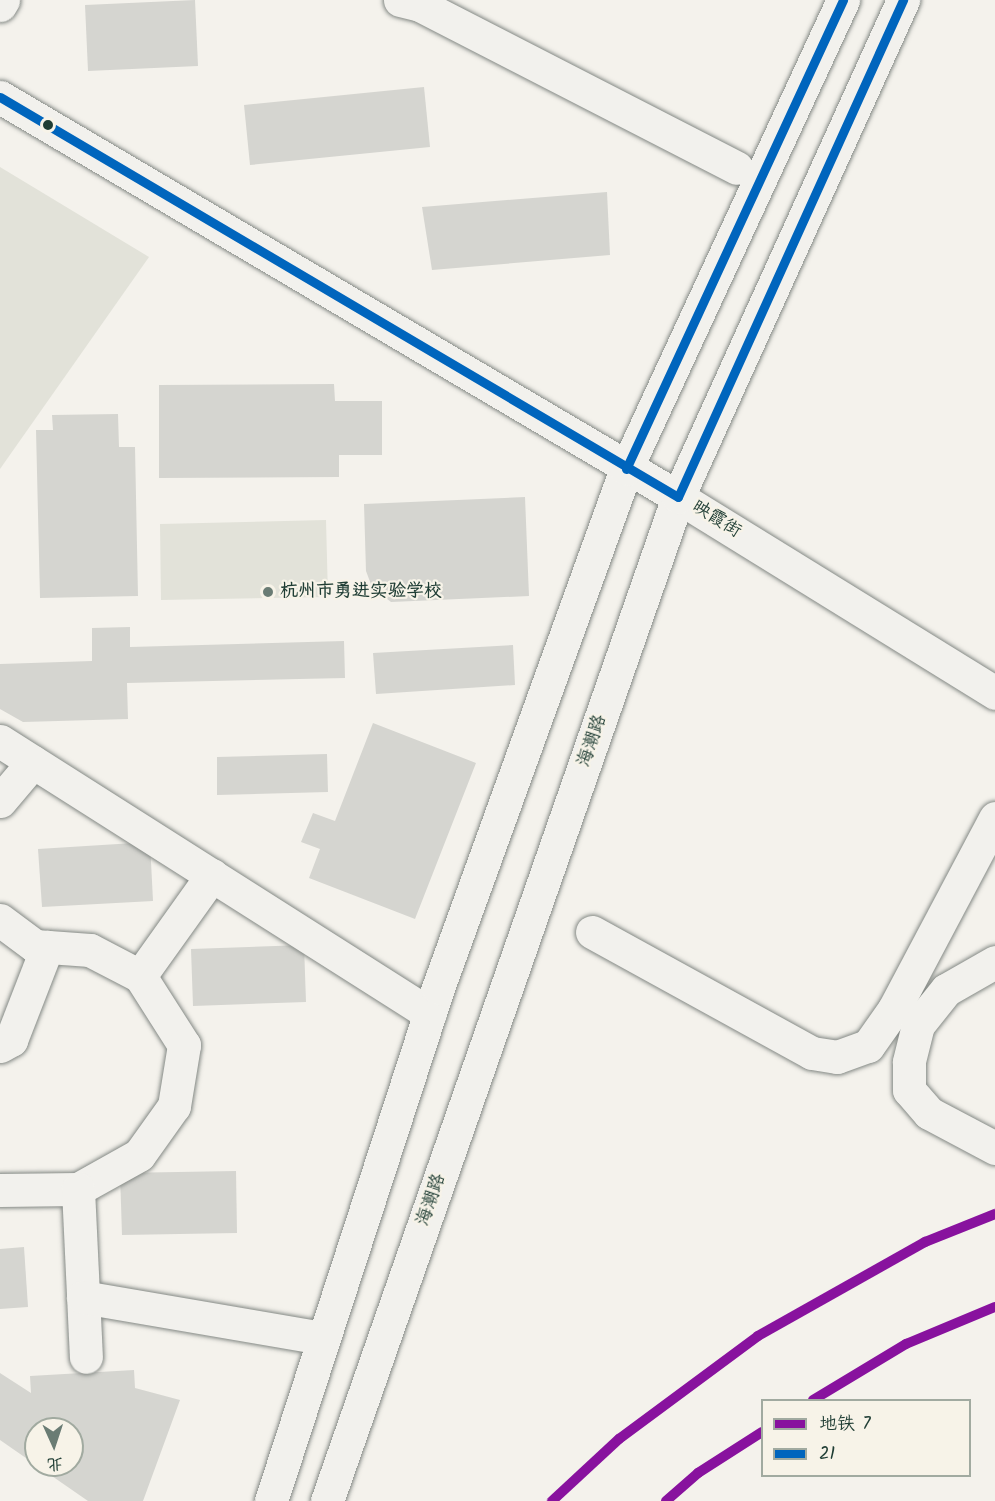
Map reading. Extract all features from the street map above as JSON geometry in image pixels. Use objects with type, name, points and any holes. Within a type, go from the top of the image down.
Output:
[{"type":"main road","points":[[0,5],[3,0]]},
{"type":"main road","points":[[400,0],[420,5],[737,168]]},
{"type":"main road","points":[[271,1501],[430,1014],[626,469],[843,0]]},
{"type":"main road","name":"海潮路","points":[[327,1501],[678,497],[903,0]]},
{"type":"main road","name":"映霞街","points":[[0,97],[626,469],[678,497],[995,693]]},
{"type":"main road","points":[[0,741],[430,1014]]},
{"type":"main road","points":[[0,801],[33,762]]},
{"type":"main road","points":[[592,932],[812,1053],[837,1057],[868,1046],[894,1009],[995,818]]},
{"type":"main road","points":[[140,976],[212,875]]},
{"type":"main road","points":[[0,920],[36,946],[90,950],[140,976],[184,1045],[174,1106],[139,1155],[78,1189],[0,1190]]},
{"type":"main road","points":[[0,1046],[11,1040],[47,946]]},
{"type":"main road","points":[[995,962],[946,990],[925,1016],[918,1025],[909,1071],[909,1090],[929,1113],[995,1148]]},
{"type":"main road","points":[[78,1189],[86,1357]]},
{"type":"main road","points":[[83,1297],[324,1338]]},
{"type":"shaded area","points":[[0,167],[149,257],[0,469]]},
{"type":"shaded area","points":[[326,520],[328,597],[161,600],[160,524]]},
{"type":"building","points":[[195,0],[198,66],[88,71],[85,5]]},
{"type":"building","points":[[424,87],[430,147],[250,165],[244,105]]},
{"type":"building","points":[[607,192],[610,255],[432,270],[422,207]]},
{"type":"building","points":[[334,384],[335,401],[382,401],[382,455],[339,455],[339,477],[159,478],[159,385]]},
{"type":"building","points":[[118,414],[119,447],[135,447],[138,596],[40,598],[36,430],[53,430],[52,415]]},
{"type":"building","points":[[525,497],[529,596],[391,602],[372,587],[366,571],[364,504]]},
{"type":"building","points":[[130,627],[130,647],[344,641],[345,678],[127,683],[128,719],[23,722],[0,709],[0,664],[92,661],[92,628]]},
{"type":"building","points":[[513,645],[515,685],[376,694],[373,653]]},
{"type":"building","points":[[373,723],[476,763],[415,919],[309,878],[320,849],[301,842],[313,813],[335,821]]},
{"type":"building","points":[[327,754],[328,792],[217,795],[217,757]]},
{"type":"building","points":[[150,842],[153,901],[42,907],[38,849]]},
{"type":"building","points":[[304,945],[306,1002],[193,1006],[191,949]]},
{"type":"building","points":[[236,1171],[237,1233],[122,1235],[120,1173]]},
{"type":"building","points":[[24,1247],[28,1307],[0,1309],[0,1249]]},
{"type":"building","points":[[134,1370],[135,1388],[180,1400],[143,1501],[88,1501],[53,1477],[84,1477],[84,1417],[24,1417],[24,1457],[0,1440],[0,1373],[31,1393],[30,1376]]},
{"type":"metro line","name":"7","points":[[552,1501],[619,1439],[758,1336],[925,1242],[995,1214]]},
{"type":"metro line","name":"7","points":[[815,1399],[906,1344],[995,1307]]},
{"type":"metro line","name":"7","points":[[666,1501],[698,1473],[761,1433]]},
{"type":"transit line","name":"21","points":[[626,469],[843,0]]},
{"type":"transit line","name":"21","points":[[0,97],[678,497],[903,0]]},
{"type":"place","name":"杭州市勇进实验学校","points":[[268,592]]}]
